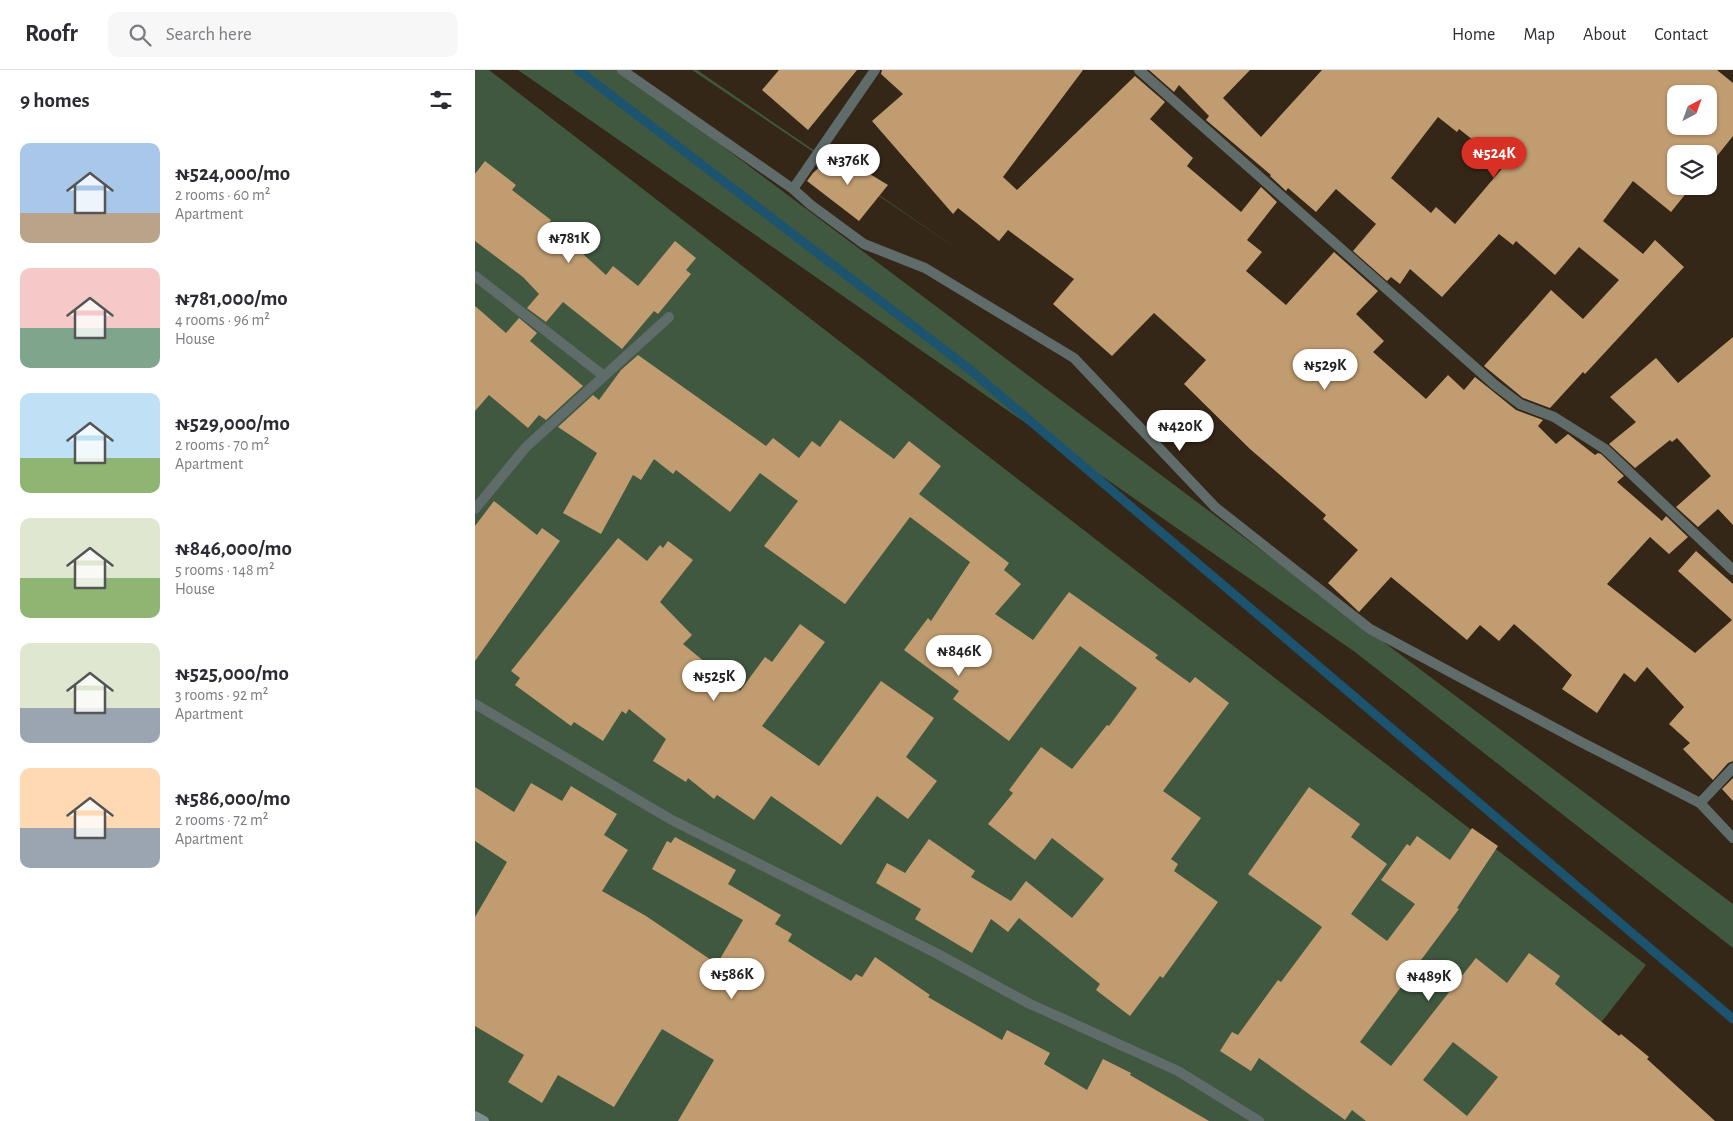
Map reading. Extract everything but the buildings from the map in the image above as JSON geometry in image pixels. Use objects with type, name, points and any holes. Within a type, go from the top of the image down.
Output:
[{"type":"street","points":[[622,70],[793,189],[811,205],[864,244],[925,268],[1074,358],[1215,507],[1370,629],[1579,741],[1700,803],[1733,838]]},
{"type":"street","points":[[793,189],[875,70]]},
{"type":"street","points":[[1139,70],[1495,386],[1520,404],[1554,417],[1605,449],[1733,570]]},
{"type":"street","points":[[475,276],[604,376]]},
{"type":"street","points":[[475,509],[527,447],[669,317]]},
{"type":"street","points":[[475,704],[670,819],[935,952],[1027,1003],[1178,1071],[1259,1121]]},
{"type":"street","points":[[1700,803],[1733,768]]},
{"type":"street","points":[[475,1116],[484,1121]]},
{"type":"green space","points":[[475,70],[489,70],[1646,965],[1524,1121],[475,1121]]},
{"type":"green space","points":[[518,70],[621,70],[1733,904],[1733,948],[1355,652]]},
{"type":"green space","points":[[692,70],[697,70],[959,250]]},
{"type":"waterway","points":[[578,70],[968,368],[1733,1019]]}]
